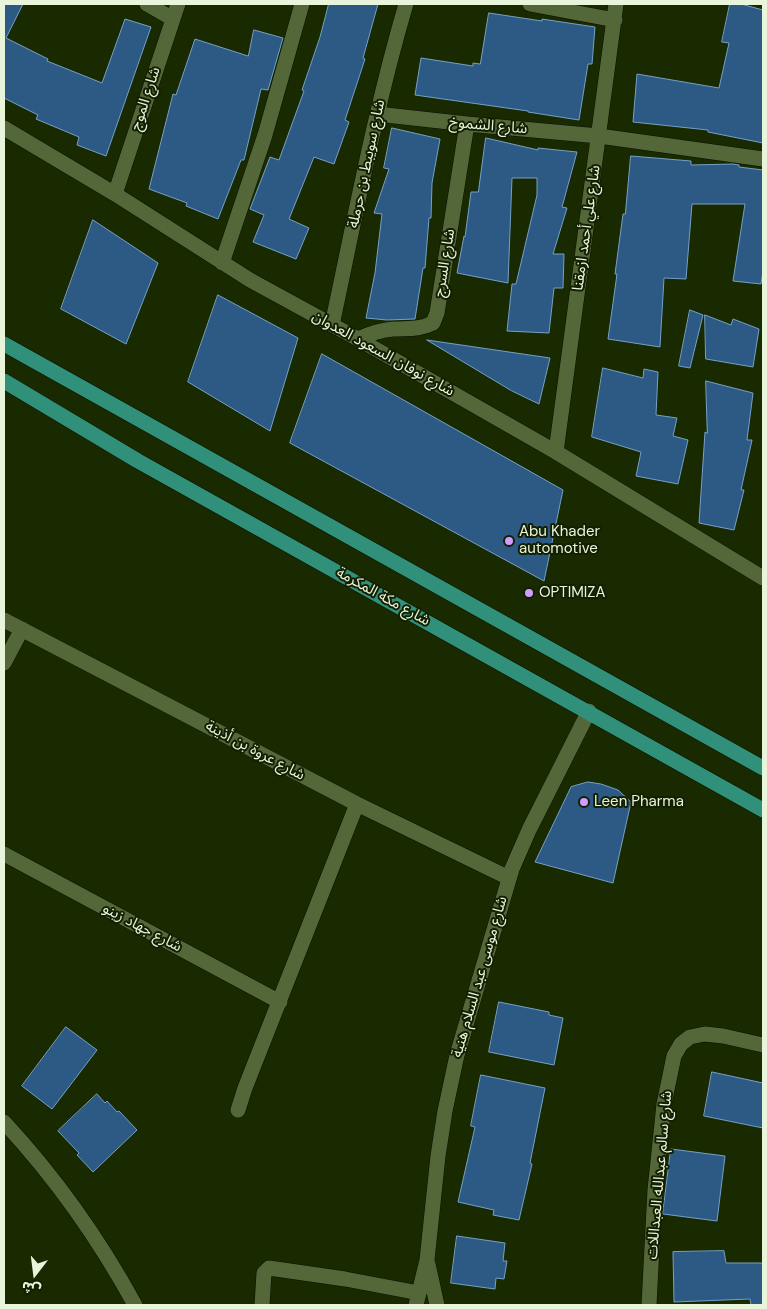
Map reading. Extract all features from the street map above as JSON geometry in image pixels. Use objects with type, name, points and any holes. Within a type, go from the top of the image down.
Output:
[{"type":"main road","points":[[4,344],[763,768]]},
{"type":"main road","name":"شارع مكة المكرمة","points":[[4,381],[150,468],[589,711],[763,810]]},
{"type":"street","points":[[147,4],[173,19]]},
{"type":"street","name":"شارع الموج","points":[[115,194],[178,4]]},
{"type":"street","points":[[222,263],[265,135],[302,4]]},
{"type":"street","name":"شارع سويبط بن حرملة","points":[[332,325],[377,114],[394,43],[406,4]]},
{"type":"street","points":[[530,4],[615,20]]},
{"type":"street","name":"شارع علي أحمد ازمقنا","points":[[556,452],[616,4]]},
{"type":"street","name":"شارع الشموخ","points":[[377,114],[599,136],[763,159]]},
{"type":"street","name":"شارع السرج","points":[[358,339],[381,331],[415,329],[433,323],[437,313],[467,124]]},
{"type":"street","name":"شارع نوفان السعود العدوان","points":[[4,128],[115,194],[222,263],[556,452],[763,578]]},
{"type":"street","name":"شارع عروة بن أذينة","points":[[4,620],[357,804],[509,878]]},
{"type":"street","points":[[4,663],[22,629]]},
{"type":"street","name":"شارع موسى عبد السلام هنية","points":[[417,1299],[427,1260],[438,1156],[457,1055],[509,878],[529,830],[589,711]]},
{"type":"street","points":[[238,1110],[357,804]]},
{"type":"street","name":"شارع جهاد زينو","points":[[4,854],[280,1002]]},
{"type":"street","name":"شارع سالم عبدالله العبداللات","points":[[649,1305],[655,1190],[664,1104],[674,1056],[681,1044],[690,1037],[705,1034],[763,1045]]},
{"type":"street","points":[[5,1124],[55,1181],[85,1223],[135,1305]]},
{"type":"street","name":"شارع موسى عبد السلام هنية","points":[[427,1260],[437,1305]]},
{"type":"street","points":[[262,1305],[264,1273],[269,1268],[345,1280],[417,1299]]},
{"type":"building","points":[[4,4],[23,4],[6,38],[48,59],[47,61],[102,83],[125,19],[151,27],[106,156],[77,145],[79,137],[36,119],[38,115],[4,98]]},
{"type":"building","points":[[329,4],[378,4],[363,58],[365,59],[345,120],[349,122],[334,164],[314,157],[289,219],[309,228],[296,259],[253,242],[264,215],[250,209],[270,157],[279,160],[304,91],[302,90]]},
{"type":"building","points":[[730,4],[741,4],[763,10],[763,143],[708,132],[708,130],[633,122],[637,74],[719,88],[729,43],[722,42]]},
{"type":"building","points":[[489,13],[595,27],[592,64],[588,64],[579,120],[415,95],[421,58],[473,66],[473,63],[480,64]]},
{"type":"building","points":[[254,30],[283,38],[268,90],[261,89],[244,160],[241,160],[218,219],[186,206],[187,203],[149,189],[173,94],[176,95],[195,39],[248,56]]},
{"type":"building","points":[[392,128],[440,139],[432,183],[431,218],[429,218],[425,268],[423,268],[415,319],[387,320],[366,318],[375,273],[382,214],[374,213],[389,169],[384,168]]},
{"type":"building","points":[[486,138],[538,150],[538,148],[577,152],[562,207],[567,208],[553,254],[564,254],[563,288],[554,288],[549,333],[507,331],[512,284],[516,284],[537,195],[537,178],[512,178],[508,283],[457,273],[465,237],[471,192],[478,192]]},
{"type":"building","points":[[631,156],[691,161],[691,165],[733,164],[739,165],[739,167],[763,170],[763,271],[761,284],[733,281],[745,204],[692,204],[686,279],[664,278],[660,347],[608,339]]},
{"type":"building","points":[[93,220],[158,263],[126,344],[61,309]]},
{"type":"building","points":[[218,295],[298,338],[270,431],[188,382]]},
{"type":"building","points":[[690,310],[703,315],[690,368],[679,366]]},
{"type":"building","points":[[705,315],[731,325],[733,319],[759,329],[753,367],[706,359]]},
{"type":"building","points":[[427,340],[550,358],[539,404],[512,391]]},
{"type":"building","points":[[322,354],[563,490],[544,581],[290,443]]},
{"type":"building","points":[[603,368],[643,378],[644,369],[658,372],[656,415],[677,418],[673,436],[688,440],[678,484],[636,476],[641,452],[592,437]]},
{"type":"building","points":[[706,381],[753,393],[747,440],[752,440],[741,490],[744,490],[734,530],[699,523],[705,432],[707,433]]},
{"type":"building","points":[[588,782],[618,790],[631,802],[613,883],[535,862],[571,787]]},
{"type":"building","points":[[499,1002],[549,1012],[549,1015],[563,1018],[554,1065],[489,1052]]},
{"type":"building","points":[[66,1027],[97,1050],[52,1109],[22,1086]]},
{"type":"building","points":[[712,1072],[763,1083],[763,1128],[704,1116]]},
{"type":"building","points":[[481,1075],[545,1088],[530,1163],[532,1164],[519,1220],[493,1215],[494,1210],[458,1202],[475,1127],[471,1126]]},
{"type":"building","points":[[97,1094],[105,1103],[107,1101],[117,1112],[119,1111],[137,1130],[93,1172],[77,1155],[79,1153],[58,1131]]},
{"type":"building","points":[[671,1149],[725,1156],[717,1221],[663,1214]]},
{"type":"building","points":[[457,1236],[505,1243],[503,1261],[507,1261],[504,1279],[496,1278],[495,1289],[451,1283]]},
{"type":"building","points":[[724,1251],[726,1263],[763,1263],[763,1305],[751,1305],[750,1299],[674,1302],[673,1252]]},
{"type":"place","name":"Abu Khader automotive","points":[[509,541]]},
{"type":"place","name":"OPTIMIZA","points":[[529,593]]},
{"type":"place","name":"Leen Pharma","points":[[584,802]]}]
